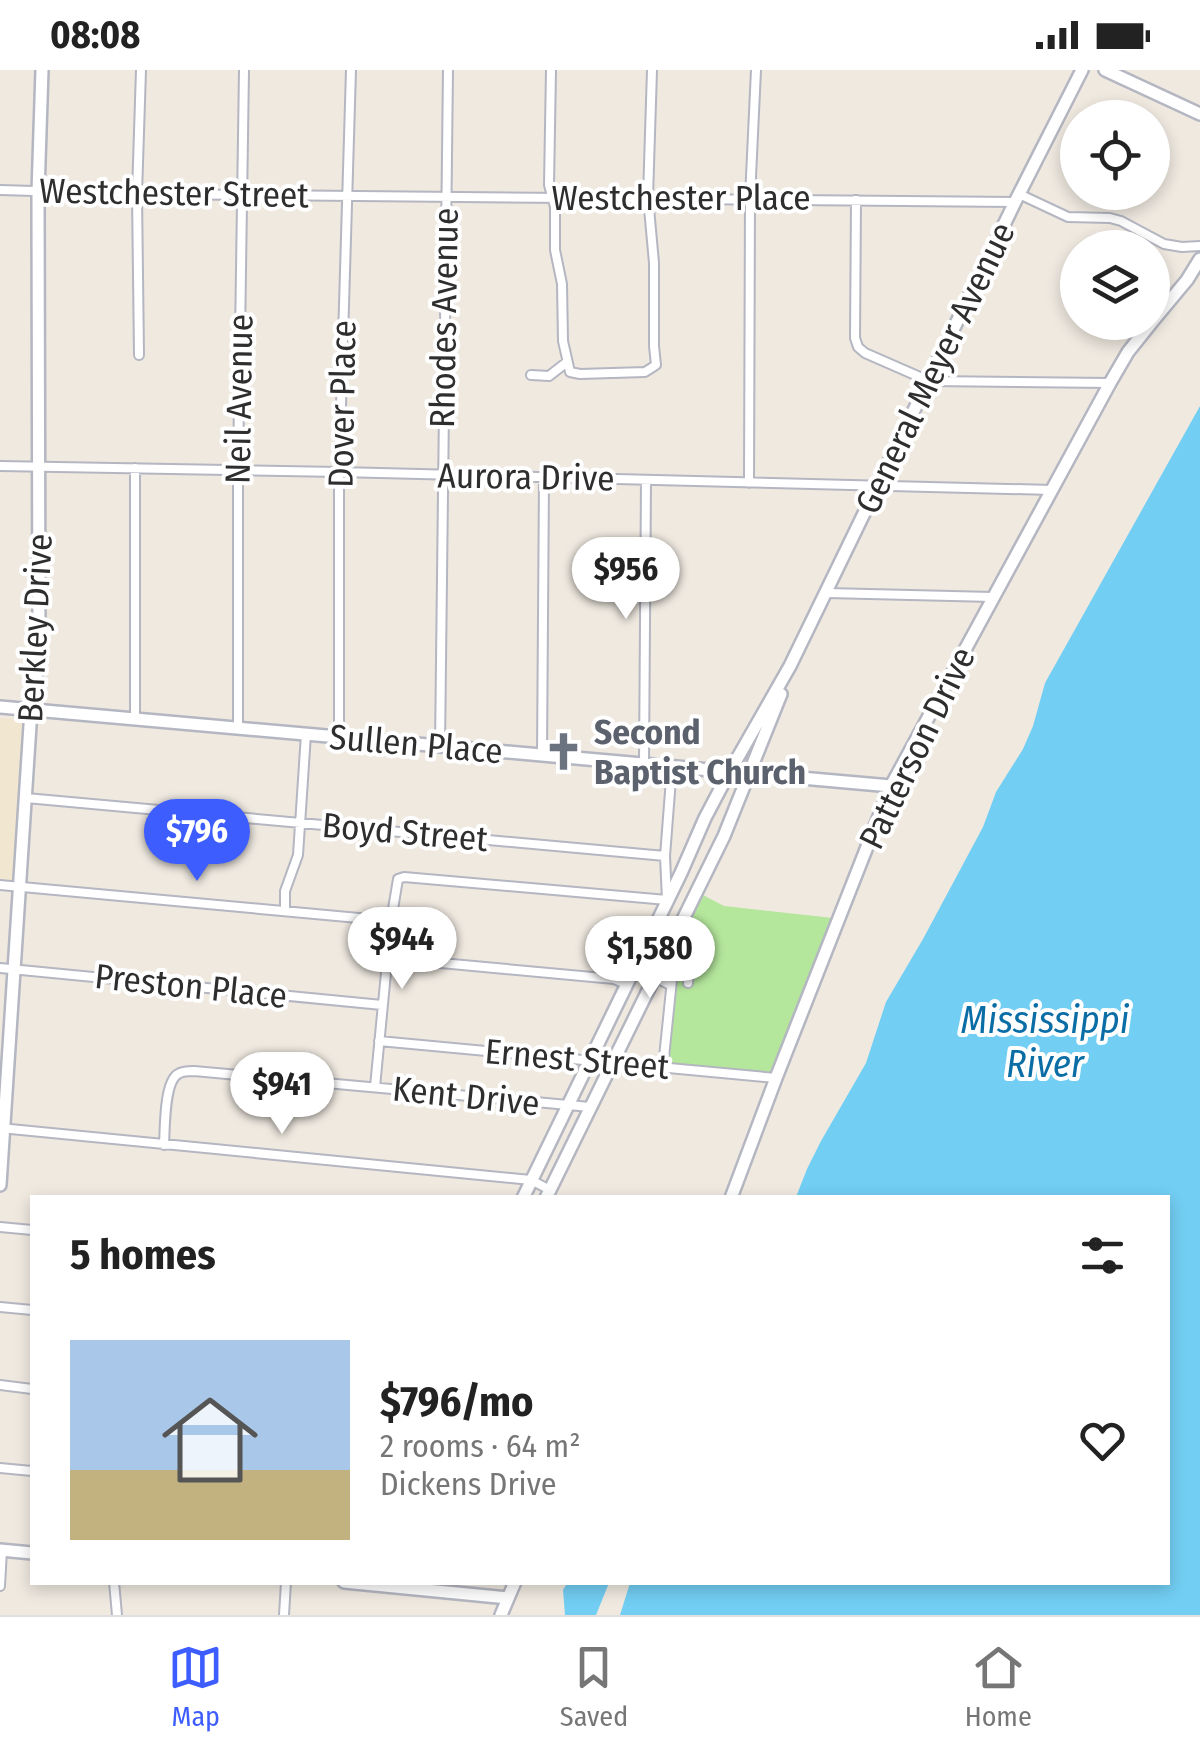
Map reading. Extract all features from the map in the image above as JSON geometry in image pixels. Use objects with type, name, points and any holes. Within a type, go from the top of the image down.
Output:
[{"type":"street","name":"Berkley Drive","points":[[0,1185],[5,1050],[15,969],[31,710],[40,658],[38,192],[42,70]]},
{"type":"street","points":[[139,355],[140,70]]},
{"type":"street","name":"Neil Avenue","points":[[238,728],[244,70]]},
{"type":"street","name":"Dover Place","points":[[339,738],[339,472],[351,70]]},
{"type":"street","name":"Rhodes Avenue","points":[[440,746],[448,70]]},
{"type":"street","points":[[552,70],[548,185],[554,207],[554,250],[562,284],[563,342],[570,372],[574,374],[644,372],[656,365],[648,197],[652,70]]},
{"type":"street","points":[[748,483],[750,198],[756,70]]},
{"type":"street","points":[[1067,70],[1071,91]]},
{"type":"street","name":"General Meyer Avenue","points":[[524,1195],[682,873],[705,818],[790,666],[1082,70]]},
{"type":"street","points":[[1105,70],[1200,114]]},
{"type":"street","name":"Westchester Street","points":[[0,190],[347,196]]},
{"type":"street","name":"Westchester Place","points":[[347,196],[1017,198],[1068,217],[1121,221],[1164,244],[1200,246]]},
{"type":"street","points":[[856,200],[854,323],[858,347],[866,354],[929,381],[1110,383]]},
{"type":"street","name":"Patterson Drive","points":[[1170,301],[1200,260]]},
{"type":"street","name":"Patterson Drive","points":[[732,1195],[891,786],[1110,383],[1138,340]]},
{"type":"street","points":[[531,376],[549,376],[567,362]]},
{"type":"street","name":"Aurora Drive","points":[[0,466],[1052,490]]},
{"type":"street","points":[[134,719],[136,468]]},
{"type":"street","points":[[542,755],[544,478]]},
{"type":"street","points":[[644,764],[646,480]]},
{"type":"street","points":[[826,593],[993,597]]},
{"type":"street","name":"General Meyer Avenue","points":[[548,1194],[724,836],[790,666]]},
{"type":"street","name":"Sullen Place","points":[[0,707],[891,786]]},
{"type":"street","points":[[285,910],[285,891],[298,856],[306,734]]},
{"type":"street","points":[[375,1087],[396,882],[411,877],[667,900],[665,856],[672,766]]},
{"type":"street","name":"Boyd Street","points":[[26,798],[665,856]]},
{"type":"street","points":[[682,873],[698,884]]},
{"type":"street","points":[[0,886],[390,921]]},
{"type":"street","points":[[674,935],[689,948],[688,984]]},
{"type":"street","points":[[663,1067],[674,935]]},
{"type":"street","points":[[387,958],[614,979],[626,984]]},
{"type":"street","points":[[635,967],[670,984]]},
{"type":"street","name":"Preston Place","points":[[0,968],[382,1005]]},
{"type":"street","name":"Ernest Street","points":[[379,1041],[776,1078]]},
{"type":"street","name":"Kent Drive","points":[[164,1145],[168,1092],[172,1080],[184,1072],[215,1071],[590,1107]]},
{"type":"street","points":[[2,1128],[531,1180],[548,1194]]},
{"type":"street","points":[[0,1227],[30,1230]]},
{"type":"street","points":[[0,1307],[30,1310]]},
{"type":"street","points":[[0,1386],[30,1389]]},
{"type":"street","points":[[0,1468],[30,1471]]},
{"type":"street","points":[[0,1586],[1,1550],[30,1553]]},
{"type":"street","points":[[114,1585],[116,1615]]},
{"type":"street","points":[[284,1615],[286,1585]]},
{"type":"street","points":[[380,1585],[508,1598]]},
{"type":"street","points":[[502,1615],[514,1585]]},
{"type":"shaded area","points":[[0,718],[23,720],[13,884],[0,882]]},
{"type":"green space","points":[[699,893],[724,906],[833,918],[773,1075],[666,1065],[678,942]]},
{"type":"water","name":"Mississippi River","points":[[1200,406],[1200,1615],[620,1615],[629,1585],[1170,1585],[1170,1195],[797,1195],[821,1141],[866,1063],[886,1002],[983,827],[996,792],[1023,749],[1045,683]]},
{"type":"water","points":[[566,1585],[608,1585],[596,1615],[565,1615]]},
{"type":"place","name":"Second Baptist Church","points":[[564,752]]}]
